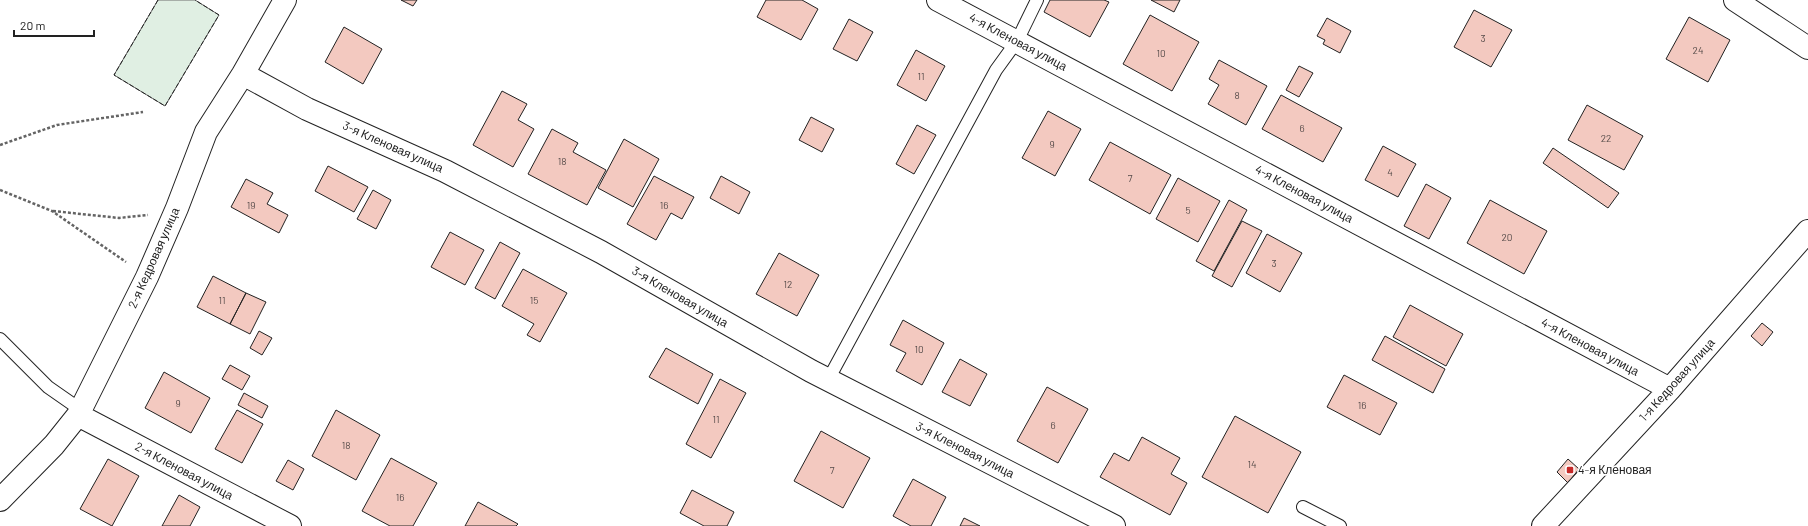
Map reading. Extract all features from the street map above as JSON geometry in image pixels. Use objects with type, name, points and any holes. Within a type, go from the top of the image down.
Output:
[{"type":"street","name":"2-я Кедровая улица","points":[[0,500],[54,446],[79,413],[147,277],[177,208],[206,132],[243,74],[285,0]]},
{"type":"street","name":"4-я Кленовая улица","points":[[938,0],[1670,389]]},
{"type":"street","points":[[1735,0],[1808,48]]},
{"type":"street","name":"3-я Кленовая улица","points":[[243,74],[307,109],[445,171],[594,248],[828,380],[1114,526]]},
{"type":"street","name":"1-я Кедровая улица","points":[[1543,526],[1670,389],[1808,231]]},
{"type":"street","name":"2-я Кленовая улица","points":[[79,413],[290,526]]},
{"type":"lane","points":[[828,380],[996,70],[1017,41],[1038,0]]},
{"type":"lane","points":[[0,339],[48,387],[79,413]]},
{"type":"lane","points":[[1303,507],[1340,526]]},
{"type":"path","points":[[0,145],[57,125],[143,112]]},
{"type":"path","points":[[0,190],[52,211],[147,277]]},
{"type":"path","points":[[52,211],[119,218],[153,215],[177,208]]},
{"type":"green space","points":[[158,0],[195,0],[219,15],[165,106],[114,75]]},
{"type":"building","points":[[401,0],[417,0],[413,6]]},
{"type":"building","points":[[766,0],[802,0],[818,9],[801,40],[757,17]]},
{"type":"building","points":[[1050,0],[1104,0],[1109,2],[1090,37],[1044,12]]},
{"type":"building","points":[[1151,0],[1180,0],[1174,12]]},
{"type":"building","points":[[1474,10],[1512,30],[1491,67],[1454,47]]},
{"type":"building","points":[[1150,15],[1199,42],[1172,91],[1123,64]]},
{"type":"building","points":[[1689,17],[1730,40],[1708,82],[1666,59]]},
{"type":"building","points":[[1327,18],[1351,31],[1340,53],[1323,44],[1325,40],[1317,36]]},
{"type":"building","points":[[849,19],[873,32],[857,61],[833,49]]},
{"type":"building","points":[[344,27],[382,49],[363,84],[325,62]]},
{"type":"building","points":[[916,50],[945,66],[926,101],[897,85]]},
{"type":"building","points":[[1219,60],[1267,86],[1246,125],[1208,104],[1219,85],[1209,79]]},
{"type":"building","points":[[1299,66],[1313,73],[1299,97],[1286,90]]},
{"type":"building","points":[[502,91],[527,104],[518,120],[534,129],[513,167],[473,145]]},
{"type":"building","points":[[1281,95],[1342,128],[1323,162],[1262,129]]},
{"type":"building","points":[[1587,105],[1643,136],[1624,170],[1568,140]]},
{"type":"building","points":[[1048,111],[1081,129],[1055,176],[1022,158]]},
{"type":"building","points":[[811,117],[834,129],[822,152],[799,140]]},
{"type":"building","points":[[917,125],[936,135],[914,174],[896,164]]},
{"type":"building","points":[[552,129],[578,143],[573,152],[606,170],[587,205],[528,174]]},
{"type":"building","points":[[624,139],[659,159],[633,207],[598,188]]},
{"type":"building","points":[[1110,142],[1171,175],[1150,214],[1089,180]]},
{"type":"building","points":[[1383,146],[1416,164],[1398,197],[1365,180]]},
{"type":"building","points":[[1553,148],[1619,193],[1608,208],[1543,163]]},
{"type":"building","points":[[328,166],[368,187],[354,212],[315,191]]},
{"type":"building","points":[[654,176],[694,197],[682,219],[671,213],[656,240],[627,224]]},
{"type":"building","points":[[721,176],[750,192],[739,214],[710,198]]},
{"type":"building","points":[[1178,178],[1220,201],[1198,242],[1156,219]]},
{"type":"building","points":[[246,179],[273,193],[267,204],[288,215],[279,233],[231,207]]},
{"type":"building","points":[[1426,184],[1451,198],[1429,239],[1404,226]]},
{"type":"building","points":[[373,190],[391,200],[376,229],[357,219]]},
{"type":"building","points":[[1229,200],[1247,210],[1214,271],[1196,261]]},
{"type":"building","points":[[1490,200],[1547,231],[1524,274],[1467,243]]},
{"type":"building","points":[[1242,221],[1262,231],[1232,287],[1212,276]]},
{"type":"building","points":[[450,232],[484,250],[465,285],[431,267]]},
{"type":"building","points":[[1267,234],[1302,253],[1280,292],[1246,273]]},
{"type":"building","points":[[500,242],[520,253],[495,299],[475,288]]},
{"type":"building","points":[[779,253],[819,275],[797,316],[756,294]]},
{"type":"building","points":[[523,269],[567,293],[540,342],[527,335],[534,324],[502,306]]},
{"type":"building","points":[[213,276],[246,293],[230,324],[197,307]]},
{"type":"building","points":[[246,293],[266,302],[250,334],[230,324]]},
{"type":"building","points":[[1410,305],[1463,334],[1446,366],[1393,337]]},
{"type":"building","points":[[903,320],[944,343],[922,385],[896,371],[906,353],[890,345]]},
{"type":"building","points":[[1762,323],[1773,332],[1762,346],[1751,336]]},
{"type":"building","points":[[259,331],[272,338],[262,355],[250,348]]},
{"type":"building","points":[[1385,336],[1445,369],[1433,393],[1372,360]]},
{"type":"building","points":[[666,348],[713,374],[698,404],[649,377]]},
{"type":"building","points":[[960,359],[987,374],[970,406],[942,392]]},
{"type":"building","points":[[230,365],[250,376],[242,390],[222,379]]},
{"type":"building","points":[[164,372],[210,398],[191,433],[145,408]]},
{"type":"building","points":[[1344,375],[1397,403],[1380,435],[1327,407]]},
{"type":"building","points":[[720,379],[746,393],[711,458],[686,444]]},
{"type":"building","points":[[1047,387],[1088,409],[1058,463],[1017,441]]},
{"type":"building","points":[[244,393],[268,406],[262,418],[238,405]]},
{"type":"building","points":[[237,410],[263,424],[242,463],[215,449]]},
{"type":"building","points":[[336,410],[380,435],[356,480],[312,456]]},
{"type":"building","points":[[1235,416],[1301,452],[1268,513],[1202,477]]},
{"type":"building","points":[[821,431],[870,458],[843,508],[794,481]]},
{"type":"building","points":[[1142,437],[1180,458],[1171,474],[1187,483],[1170,515],[1100,477],[1114,453],[1129,461]]},
{"type":"building","points":[[391,458],[437,483],[413,526],[390,526],[362,511]]},
{"type":"building","points":[[108,459],[139,476],[112,526],[80,509]]},
{"type":"building","points":[[1568,459],[1579,469],[1568,483],[1557,472]]},
{"type":"building","points":[[288,460],[304,469],[293,490],[276,481]]},
{"type":"building","points":[[913,479],[946,497],[931,526],[911,526],[893,516]]},
{"type":"building","points":[[692,490],[734,512],[727,526],[704,526],[680,513]]},
{"type":"building","points":[[179,495],[200,507],[190,526],[162,526]]},
{"type":"building","points":[[478,502],[518,524],[516,526],[465,526]]},
{"type":"building","points":[[964,518],[980,526],[960,526]]},
{"type":"fence","points":[[158,0],[114,75],[165,106],[219,15],[195,0]]},
{"type":"place","name":"4-я Кленовая","points":[[1570,470]]}]
